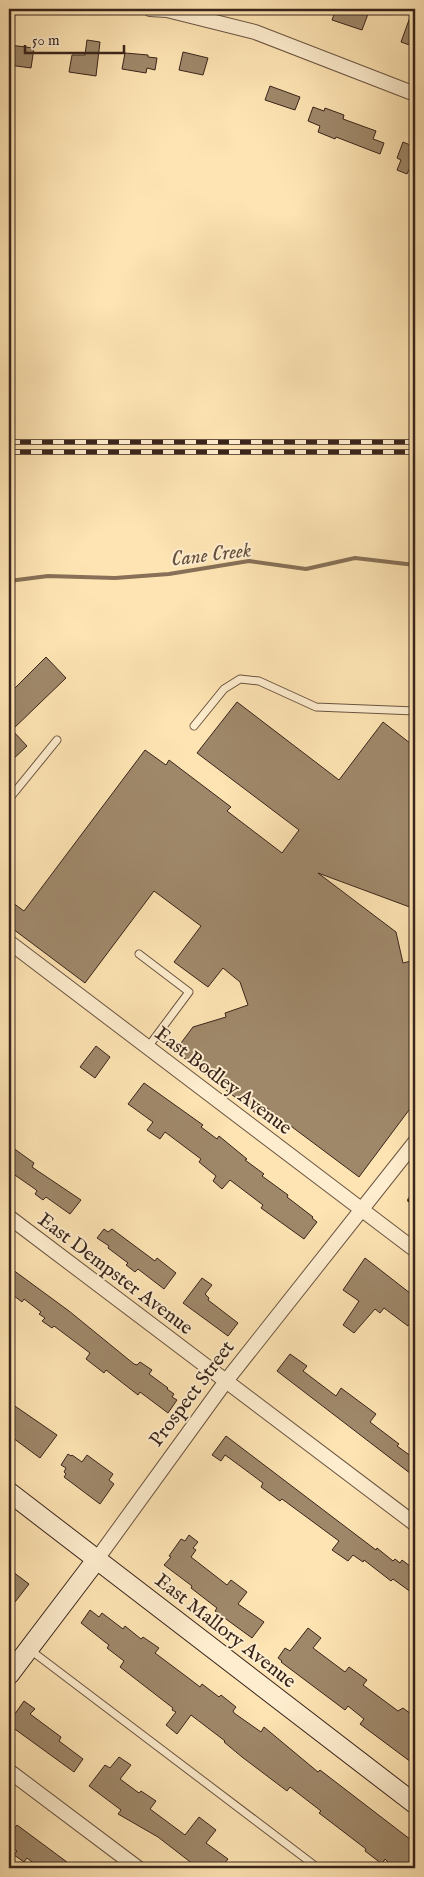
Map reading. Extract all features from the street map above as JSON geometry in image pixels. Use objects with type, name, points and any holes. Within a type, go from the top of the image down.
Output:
[{"type":"main road","name":"East Mallory Avenue","points":[[9,1492],[415,1804]]},
{"type":"main road","name":"Prospect Street","points":[[9,1675],[97,1559]]},
{"type":"street","points":[[150,9],[193,12],[255,32],[415,94]]},
{"type":"street","name":"East Bodley Avenue","points":[[9,942],[415,1250]]},
{"type":"street","name":"Prospect Street","points":[[97,1559],[226,1380],[415,1142]]},
{"type":"street","name":"East Dempster Avenue","points":[[9,1217],[415,1524]]},
{"type":"street","points":[[9,1771],[138,1868]]},
{"type":"lane","points":[[194,726],[224,689],[240,679],[259,681],[316,708],[415,710]]},
{"type":"lane","points":[[9,799],[57,740]]},
{"type":"lane","points":[[139,954],[189,992],[148,1047]]},
{"type":"lane","points":[[29,1649],[318,1868]]},
{"type":"building","points":[[336,9],[353,9],[368,14],[362,30],[332,20]]},
{"type":"building","points":[[413,9],[415,9],[415,47],[401,42]]},
{"type":"building","points":[[87,40],[100,42],[96,76],[69,72],[72,55],[85,55]]},
{"type":"building","points":[[9,45],[34,48],[31,68],[9,65]]},
{"type":"building","points":[[183,52],[208,58],[203,75],[179,70]]},
{"type":"building","points":[[125,53],[148,55],[148,57],[157,58],[155,70],[147,68],[146,73],[122,69]]},
{"type":"building","points":[[270,86],[300,97],[295,110],[265,100]]},
{"type":"building","points":[[313,107],[324,111],[325,108],[344,115],[343,119],[376,131],[373,139],[384,143],[380,154],[318,132],[320,126],[308,121]]},
{"type":"building","points":[[403,142],[415,147],[415,165],[412,163],[407,174],[397,170],[401,160],[397,158]]},
{"type":"building","points":[[46,657],[66,678],[12,730],[27,746],[9,763],[9,694]]},
{"type":"building","points":[[237,702],[339,780],[383,722],[415,747],[415,909],[318,873],[396,932],[403,963],[415,960],[415,1102],[359,1177],[264,1106],[257,1114],[175,1051],[193,1027],[226,1017],[225,1013],[248,1005],[240,982],[223,968],[208,987],[174,962],[201,926],[154,891],[85,983],[9,926],[9,900],[24,911],[145,750],[166,765],[169,760],[231,807],[227,811],[282,853],[299,830],[197,753]]},
{"type":"building","points":[[96,1046],[110,1057],[95,1078],[80,1067]]},
{"type":"building","points":[[144,1083],[203,1125],[201,1127],[217,1139],[219,1136],[247,1159],[245,1160],[264,1174],[262,1176],[313,1217],[317,1222],[304,1239],[261,1208],[263,1205],[230,1180],[222,1189],[213,1181],[216,1176],[199,1162],[201,1159],[165,1132],[160,1139],[147,1130],[153,1122],[128,1104]]},
{"type":"building","points":[[9,1145],[34,1163],[32,1167],[81,1200],[70,1214],[46,1197],[43,1200],[35,1194],[37,1191],[35,1189],[9,1171],[11,1167],[9,1166]]},
{"type":"building","points":[[104,1229],[108,1232],[112,1229],[155,1261],[157,1258],[176,1273],[164,1289],[138,1269],[135,1272],[126,1265],[128,1263],[108,1248],[109,1246],[97,1238]]},
{"type":"building","points":[[365,1258],[415,1297],[415,1317],[408,1326],[384,1308],[380,1313],[375,1309],[354,1333],[343,1325],[359,1301],[343,1290]]},
{"type":"building","points":[[9,1267],[69,1311],[134,1364],[137,1365],[140,1362],[152,1370],[149,1374],[168,1388],[174,1394],[172,1397],[177,1400],[168,1413],[140,1392],[138,1395],[106,1370],[104,1373],[86,1359],[90,1353],[54,1326],[52,1328],[42,1321],[45,1318],[39,1314],[41,1312],[24,1299],[22,1302],[9,1292]]},
{"type":"building","points":[[202,1278],[212,1285],[205,1294],[209,1298],[208,1300],[238,1323],[228,1336],[183,1303]]},
{"type":"building","points":[[290,1354],[307,1366],[303,1371],[336,1396],[341,1388],[376,1414],[370,1422],[415,1459],[415,1477],[277,1371]]},
{"type":"building","points":[[9,1402],[57,1435],[40,1458],[9,1435]]},
{"type":"building","points":[[226,1436],[376,1550],[377,1548],[393,1561],[395,1559],[400,1563],[402,1560],[415,1570],[415,1595],[393,1579],[391,1581],[364,1560],[363,1562],[353,1555],[348,1561],[332,1550],[339,1541],[282,1499],[280,1501],[261,1487],[263,1483],[225,1455],[221,1461],[212,1455]]},
{"type":"building","points":[[68,1454],[82,1462],[87,1455],[113,1474],[109,1480],[114,1484],[100,1504],[64,1477],[66,1468],[61,1465]]},
{"type":"building","points":[[189,1535],[198,1542],[193,1548],[196,1550],[191,1557],[227,1585],[231,1580],[247,1592],[238,1604],[264,1622],[252,1638],[215,1611],[217,1608],[164,1565],[181,1539],[185,1541]]},
{"type":"building","points":[[9,1569],[29,1584],[15,1602],[9,1598]]},
{"type":"building","points":[[90,1610],[99,1617],[102,1613],[123,1629],[125,1626],[141,1639],[143,1637],[159,1648],[155,1653],[200,1687],[202,1684],[219,1697],[221,1695],[236,1707],[233,1711],[234,1713],[261,1732],[264,1727],[318,1772],[320,1770],[415,1843],[415,1868],[394,1868],[385,1859],[382,1864],[365,1851],[366,1849],[319,1813],[321,1811],[290,1787],[287,1791],[191,1715],[177,1734],[166,1725],[176,1712],[172,1710],[173,1708],[120,1667],[124,1661],[107,1648],[109,1645],[81,1623]]},
{"type":"building","points":[[308,1628],[321,1638],[313,1648],[345,1672],[349,1667],[367,1680],[363,1685],[398,1711],[403,1708],[415,1717],[415,1765],[360,1724],[364,1719],[348,1706],[345,1710],[281,1662],[278,1658],[285,1648],[290,1651]]},
{"type":"building","points":[[24,1701],[35,1709],[30,1714],[61,1737],[59,1741],[83,1759],[74,1772],[12,1727],[14,1724],[10,1721]]},
{"type":"building","points":[[119,1757],[131,1765],[120,1779],[139,1793],[141,1791],[156,1801],[150,1809],[185,1835],[199,1817],[216,1830],[206,1843],[228,1859],[221,1868],[198,1868],[158,1837],[118,1814],[121,1810],[89,1786],[105,1765],[110,1768]]},
{"type":"building","points":[[9,1825],[14,1829],[17,1825],[75,1868],[40,1868],[27,1858],[24,1862],[14,1855],[17,1851],[9,1845]]},
{"type":"waterway","name":"Cane Creek","points":[[9,581],[48,576],[115,578],[169,574],[249,561],[306,569],[355,558],[415,565]]},
{"type":"railway","points":[[9,442],[415,442]]},
{"type":"railway","points":[[9,452],[415,452]]},
{"type":"railway","points":[[410,1200],[415,1193]]}]
